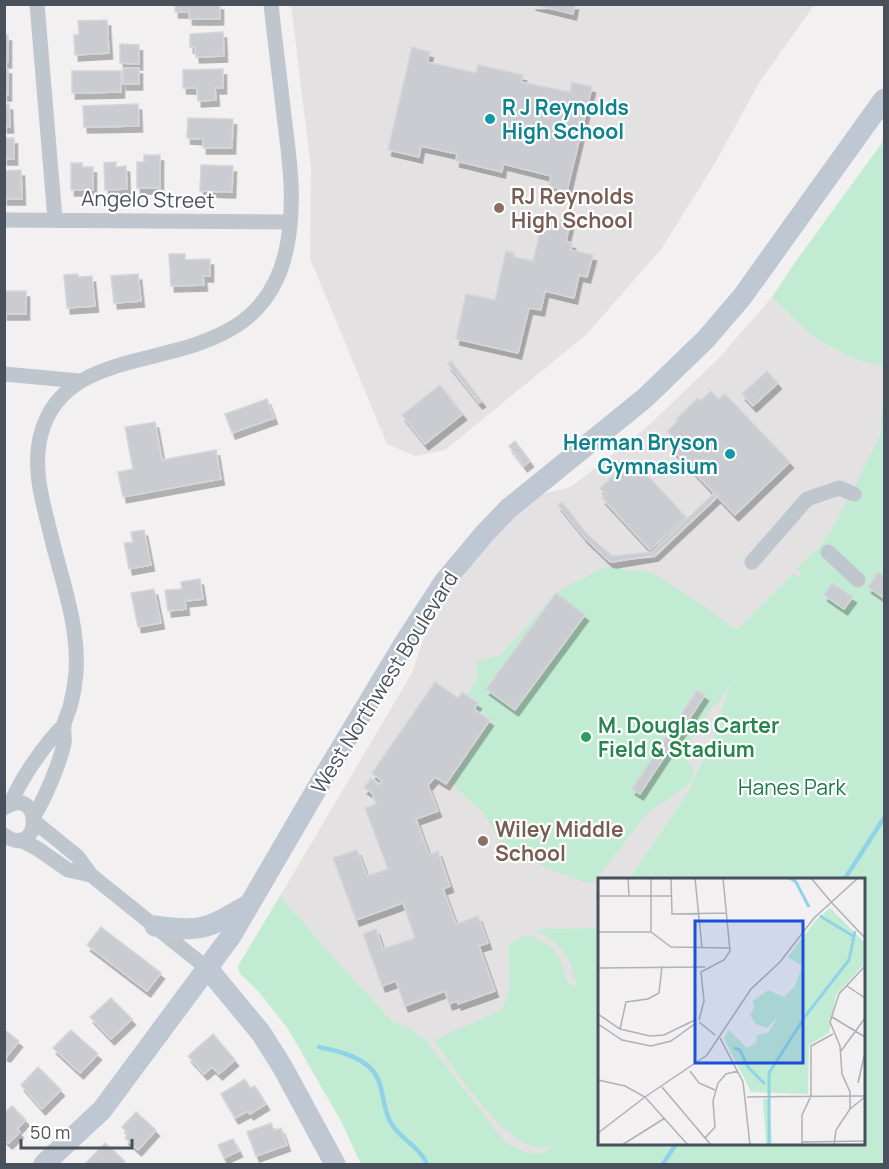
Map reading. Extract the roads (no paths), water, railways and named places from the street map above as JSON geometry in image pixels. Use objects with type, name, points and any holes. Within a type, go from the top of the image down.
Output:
[{"type":"main road","name":"West Northwest Boulevard","points":[[44,1164],[102,1110],[231,936],[405,642],[444,582],[508,509],[645,398],[706,339],[742,297],[885,99]]},
{"type":"main road","points":[[155,926],[187,930],[202,928],[217,923],[249,904]]},
{"type":"main road","points":[[208,969],[261,1033],[335,1164]]},
{"type":"street","points":[[37,4],[55,219]]},
{"type":"street","points":[[10,838],[31,833],[34,819],[64,743],[64,725],[74,690],[73,622],[41,493],[37,460],[41,435],[47,417],[62,395],[79,381],[104,370],[204,343],[229,331],[263,300],[276,279],[286,249],[290,222],[290,159],[271,4]]},
{"type":"street","name":"Angelo Street","points":[[4,219],[290,222]]},
{"type":"street","points":[[4,374],[79,381]]},
{"type":"street","points":[[752,562],[807,499],[839,488],[854,494]]},
{"type":"street","points":[[828,552],[858,580]]},
{"type":"street","points":[[8,806],[17,787],[51,737],[64,725]]},
{"type":"street","points":[[8,806],[22,804],[31,811],[34,819],[77,856],[91,875],[208,969]]},
{"type":"street","points":[[10,838],[38,849],[68,870],[91,875]]},
{"type":"waterway","points":[[845,878],[884,818]]},
{"type":"waterway","points":[[319,1047],[353,1057],[374,1072],[380,1084],[386,1113],[391,1123],[399,1134],[420,1153],[427,1164]]},
{"type":"waterway","points":[[663,1164],[675,1145]]},
{"type":"place","name":"R J Reynolds High School","points":[[490,119]]},
{"type":"place","name":"RJ Reynolds High School","points":[[499,208]]},
{"type":"place","name":"Herman Bryson Gymnasium","points":[[730,454]]},
{"type":"place","name":"M. Douglas Carter Field & Stadium","points":[[586,737]]},
{"type":"place","name":"Wiley Middle School","points":[[483,841]]},
{"type":"park label","name":"Hanes Park","points":[[792,787]]}]
